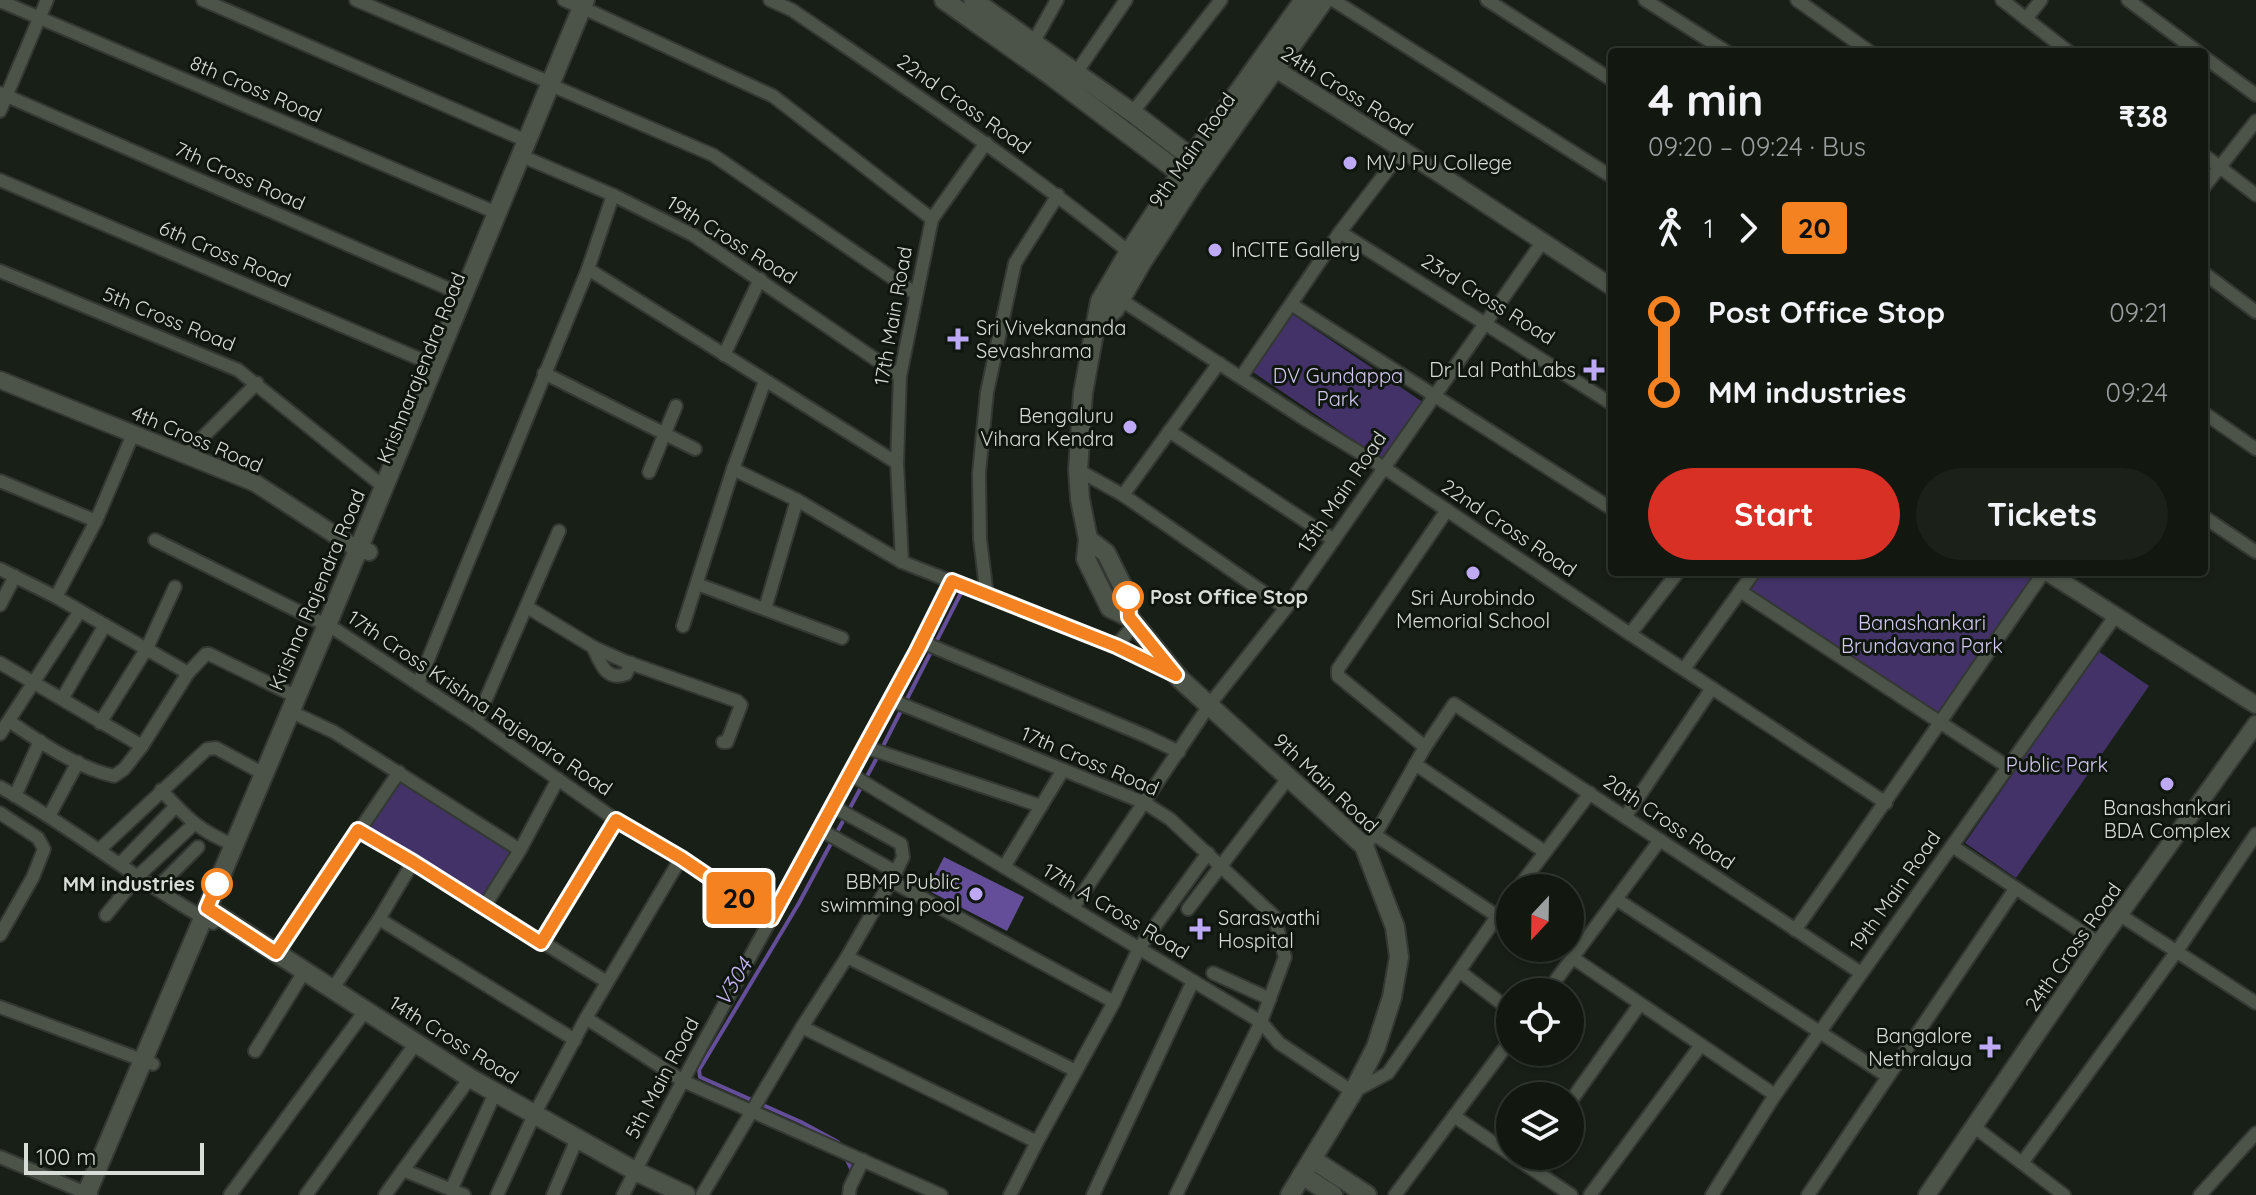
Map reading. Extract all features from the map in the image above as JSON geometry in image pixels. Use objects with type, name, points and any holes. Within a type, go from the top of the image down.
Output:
[{"type":"main road","points":[[944,0],[978,6],[1033,43],[1132,113],[1192,171]]},
{"type":"main road","name":"9th Main Road","points":[[1269,65],[1304,0]]},
{"type":"main road","name":"9th Main Road","points":[[1290,1194],[1353,1092],[1376,1047],[1392,997],[1399,957],[1395,927],[1370,840],[1289,777],[1176,675],[1132,620],[1110,608],[1086,559],[1088,539],[1078,470],[1083,393],[1097,325],[1115,309],[1113,294],[1129,252],[1269,65],[1324,0]]},
{"type":"main road","name":"Krishna Rajendra Road","points":[[210,915],[234,845],[364,550],[384,487],[497,213],[527,141],[556,86],[589,5]]},
{"type":"main road","points":[[978,6],[1050,75],[1192,171]]},
{"type":"main road","name":"Krishnarajendra Road","points":[[364,550],[531,160],[556,86]]},
{"type":"main road","name":"9th Main Road","points":[[1113,294],[1142,262],[1192,171]]},
{"type":"main road","points":[[90,1195],[210,915],[300,716],[332,628]]},
{"type":"main road","name":"14th Cross Road","points":[[210,915],[276,953],[495,1093],[635,1171],[686,1195]]},
{"type":"main road","points":[[1312,1159],[1367,1195]]},
{"type":"main road","points":[[1302,1175],[1333,1195]]},
{"type":"street","points":[[0,111],[3,94],[47,0]]},
{"type":"street","points":[[203,0],[527,141]]},
{"type":"street","points":[[356,0],[713,155],[916,294]]},
{"type":"street","points":[[564,0],[589,5],[773,96],[932,219]]},
{"type":"street","name":"22nd Cross Road","points":[[770,0],[792,10],[986,143],[1129,252]]},
{"type":"street","points":[[1033,43],[1057,0]]},
{"type":"street","points":[[1076,73],[1126,0]]},
{"type":"street","points":[[1132,113],[1221,0]]},
{"type":"street","points":[[1333,0],[1608,174]]},
{"type":"street","points":[[1487,0],[1608,77]]},
{"type":"street","points":[[1645,0],[1721,48]]},
{"type":"street","points":[[1797,0],[1864,48]]},
{"type":"street","points":[[2002,0],[2064,48]]},
{"type":"street","points":[[2026,19],[2041,0]]},
{"type":"street","points":[[2128,0],[2193,48]]},
{"type":"street","name":"8th Cross Road","points":[[0,1],[497,213]]},
{"type":"street","points":[[2208,60],[2256,95]]},
{"type":"street","name":"24th Cross Road","points":[[1269,65],[1608,284]]},
{"type":"street","name":"7th Cross Road","points":[[3,94],[463,295]]},
{"type":"street","points":[[2208,183],[2256,121]]},
{"type":"street","name":"17th Main Road","points":[[902,562],[897,463],[900,376],[916,294],[932,219],[986,143]]},
{"type":"street","points":[[1241,377],[1340,232],[1403,150]]},
{"type":"street","points":[[2208,158],[2256,195]]},
{"type":"street","name":"19th Cross Road","points":[[531,160],[613,195],[693,235],[900,376]]},
{"type":"street","name":"6th Cross Road","points":[[0,180],[434,365]]},
{"type":"street","points":[[418,684],[588,269],[613,195]]},
{"type":"street","points":[[987,596],[980,539],[979,473],[987,392],[1015,263],[1058,195]]},
{"type":"street","name":"23rd Cross Road","points":[[1340,232],[1608,401]]},
{"type":"street","name":"13th Main Road","points":[[1073,908],[1210,704],[1286,608],[1543,241]]},
{"type":"street","points":[[588,269],[897,463]]},
{"type":"street","name":"5th Cross Road","points":[[0,271],[238,370],[384,487]]},
{"type":"street","points":[[2208,276],[2256,312]]},
{"type":"street","points":[[724,355],[760,279]]},
{"type":"street","name":"22nd Cross Road","points":[[1113,294],[1383,467],[1886,803]]},
{"type":"street","points":[[1291,304],[1608,506]]},
{"type":"street","points":[[1123,495],[1219,363]]},
{"type":"street","points":[[544,373],[695,449]]},
{"type":"street","name":"4th Cross Road","points":[[0,380],[255,483],[349,544],[364,550]]},
{"type":"street","points":[[683,626],[733,469],[765,381]]},
{"type":"street","points":[[185,455],[257,383]]},
{"type":"street","points":[[649,472],[676,406]]},
{"type":"street","points":[[2208,416],[2256,449]]},
{"type":"street","points":[[1169,431],[1334,540]]},
{"type":"street","points":[[56,597],[96,521],[133,434]]},
{"type":"street","points":[[733,469],[797,500],[902,562],[1116,646],[1176,675]]},
{"type":"street","points":[[1078,470],[1123,495],[1286,608]]},
{"type":"street","points":[[0,481],[96,521]]},
{"type":"street","points":[[765,609],[797,500]]},
{"type":"street","points":[[1447,510],[1341,662],[1338,676],[1425,747],[1370,840],[1496,915]]},
{"type":"street","points":[[2208,520],[2256,552]]},
{"type":"street","points":[[476,722],[559,531]]},
{"type":"street","name":"17th Cross Krishna Rajendra Road","points":[[155,540],[332,628],[476,722],[616,820],[681,858],[771,919]]},
{"type":"street","points":[[0,569],[56,597],[188,673]]},
{"type":"street","points":[[0,605],[15,576]]},
{"type":"street","points":[[1630,634],[1675,576]]},
{"type":"street","points":[[1684,669],[1751,576]]},
{"type":"street","points":[[1795,930],[2043,576]]},
{"type":"street","points":[[2053,576],[2256,705]]},
{"type":"street","name":"5th Main Road","points":[[623,1195],[865,747],[900,703],[922,642],[952,581]]},
{"type":"street","points":[[697,584],[842,638]]},
{"type":"street","points":[[100,723],[147,648],[175,587]]},
{"type":"street","points":[[1740,591],[2008,767]]},
{"type":"street","points":[[527,607],[593,647],[737,701],[741,705],[727,742],[723,742]]},
{"type":"street","points":[[0,734],[80,611]]},
{"type":"street","name":"19th Main Road","points":[[1712,1195],[1775,1095],[2116,615]]},
{"type":"street","points":[[1116,646],[1132,620]]},
{"type":"street","points":[[62,699],[105,625]]},
{"type":"street","points":[[922,642],[1179,752]]},
{"type":"street","points":[[593,647],[603,670],[611,675],[626,674],[631,663]]},
{"type":"street","points":[[9,721],[78,762],[114,776],[124,769],[142,746],[188,673],[206,654],[297,697]]},
{"type":"street","points":[[0,663],[142,746]]},
{"type":"street","points":[[1625,817],[1712,688]]},
{"type":"street","name":"17th Cross Road","points":[[900,703],[1145,803],[1170,819],[1274,916],[1285,957],[1261,1022],[1176,1195]]},
{"type":"street","name":"20th Cross Road","points":[[1425,747],[1454,704],[1861,973]]},
{"type":"street","points":[[300,716],[334,732],[520,850]]},
{"type":"street","name":"24th Cross Road","points":[[1935,1192],[1973,1126],[2256,724]]},
{"type":"street","points":[[15,796],[40,741]]},
{"type":"street","points":[[865,747],[1041,806]]},
{"type":"street","points":[[99,850],[207,749],[216,748],[264,774]]},
{"type":"street","points":[[49,816],[78,762]]},
{"type":"street","points":[[1415,764],[1545,852]]},
{"type":"street","points":[[1004,867],[1063,770]]},
{"type":"street","points":[[276,953],[399,772]]},
{"type":"street","name":"17th A Cross Road","points":[[850,774],[1261,1022],[1279,1043],[1353,1092]]},
{"type":"street","points":[[1188,909],[1289,777]]},
{"type":"street","points":[[484,907],[520,850],[558,779]]},
{"type":"street","points":[[0,787],[157,888],[210,915]]},
{"type":"street","points":[[161,790],[194,824],[210,836],[234,845]]},
{"type":"street","points":[[1528,874],[1590,793]]},
{"type":"street","points":[[120,864],[176,806]]},
{"type":"street","points":[[702,1195],[847,957],[903,857],[901,844],[832,806]]},
{"type":"street","points":[[0,813],[38,838],[44,849],[33,877],[0,935]]},
{"type":"street","points":[[541,943],[616,820]]},
{"type":"street","points":[[106,915],[138,876],[194,824]]},
{"type":"street","points":[[819,829],[893,877],[1114,1002]]},
{"type":"street","points":[[358,830],[607,982]]},
{"type":"street","points":[[2022,1163],[2177,951],[2256,834]]},
{"type":"street","points":[[1584,943],[1660,840]]},
{"type":"street","points":[[1952,846],[2099,943]]},
{"type":"street","points":[[157,888],[198,847]]},
{"type":"street","points":[[1010,1195],[1114,1002],[1139,948],[1208,853]]},
{"type":"street","points":[[497,1195],[534,1115],[586,1018],[681,858]]},
{"type":"street","points":[[332,990],[413,862]]},
{"type":"street","points":[[1825,1195],[1811,1191],[2015,889]]},
{"type":"street","points":[[1616,899],[1887,1076]]},
{"type":"street","points":[[2120,915],[2256,1003]]},
{"type":"street","points":[[1353,1092],[1388,1073],[1496,917]]},
{"type":"street","points":[[379,919],[575,1040]]},
{"type":"street","points":[[847,957],[1076,1071]]},
{"type":"street","points":[[1558,978],[1570,962]]},
{"type":"street","points":[[1579,962],[1775,1095]]},
{"type":"street","points":[[1459,971],[1496,999]]},
{"type":"street","points":[[255,1051],[304,972]]},
{"type":"street","points":[[1213,973],[1270,999]]},
{"type":"street","points":[[1093,1195],[1193,981]]},
{"type":"street","points":[[1584,1082],[1640,1004]]},
{"type":"street","points":[[0,1007],[148,1062]]},
{"type":"street","points":[[230,1195],[365,1011]]},
{"type":"street","points":[[586,1018],[683,1081],[941,1195]]},
{"type":"street","points":[[802,1027],[1037,1142]]},
{"type":"street","points":[[306,1195],[416,1043]]},
{"type":"street","points":[[1590,1195],[1701,1045]]},
{"type":"street","points":[[1395,1195],[1496,1060]]},
{"type":"street","points":[[385,1195],[470,1078]]},
{"type":"street","points":[[451,1190],[495,1093]]},
{"type":"street","points":[[1454,1116],[1496,1145]]},
{"type":"street","points":[[1973,1126],[2064,1195]]},
{"type":"street","points":[[2200,1195],[2256,1133]]},
{"type":"street","points":[[553,1195],[577,1139]]},
{"type":"street","points":[[0,1157],[90,1195]]},
{"type":"street","points":[[849,1195],[863,1160]]},
{"type":"street","points":[[403,1170],[464,1195]]},
{"type":"street","points":[[1540,1170],[1571,1195]]},
{"type":"green space","name":"DV Gundappa Park","points":[[1292,314],[1424,403],[1384,461],[1253,372]]},
{"type":"green space","name":"Banashankari Brundavana Park","points":[[1760,576],[2038,576],[1939,721],[1749,593]]},
{"type":"green space","name":"Public Park","points":[[2098,651],[2149,686],[2016,878],[1965,843]]},
{"type":"green space","points":[[399,772],[520,850],[484,907],[360,827]]},
{"type":"shaded area","name":"BBMP Public swimming pool","points":[[944,857],[1024,897],[1007,931],[927,890]]},
{"type":"waterway","name":"V304","points":[[840,1146],[801,1122],[700,1077],[699,1070],[799,903],[961,593]]},
{"type":"waterway","name":"V304","points":[[846,1158],[852,1176]]},
{"type":"bus line","name":"20","points":[[217,884],[207,908],[276,953],[358,830],[541,943],[616,820],[681,858],[771,919],[952,581],[1116,646],[1176,675],[1129,617],[1128,597]]},
{"type":"place","name":"MVJ PU College","points":[[1350,163]]},
{"type":"place","name":"InCITE Gallery","points":[[1215,250]]},
{"type":"place","name":"Sri Vivekananda Sevashrama","points":[[958,339]]},
{"type":"place","name":"Dr Lal PathLabs","points":[[1594,370]]},
{"type":"place","name":"Bengaluru Vihara Kendra","points":[[1130,427]]},
{"type":"place","name":"Sri Aurobindo Memorial School","points":[[1473,573]]},
{"type":"place","name":"Post Office Stop","points":[[1128,597]]},
{"type":"place","name":"Banashankari BDA Complex","points":[[2167,784]]},
{"type":"place","name":"MM industries","points":[[217,884]]},
{"type":"place","name":"BBMP Public swimming pool","points":[[976,894]]},
{"type":"place","name":"Saraswathi Hospital","points":[[1200,929]]},
{"type":"place","name":"Bangalore Nethralaya","points":[[1990,1047]]}]
